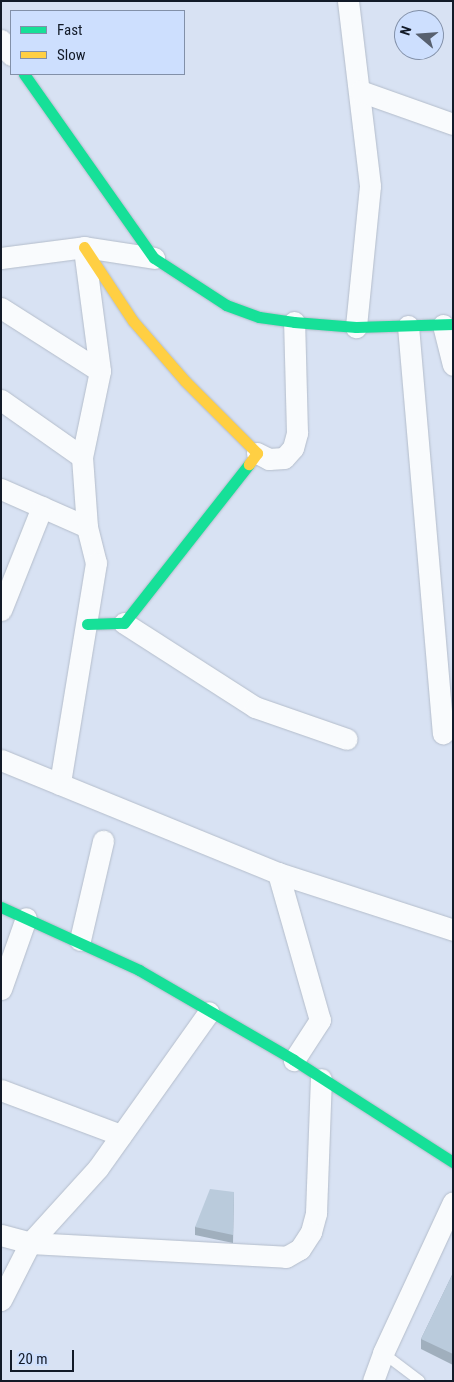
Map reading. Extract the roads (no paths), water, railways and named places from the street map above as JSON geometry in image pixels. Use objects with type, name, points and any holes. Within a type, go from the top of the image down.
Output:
[{"type":"street","points":[[348,1],[370,186],[356,326]]},
{"type":"street","points":[[1,40],[10,54]]},
{"type":"street","points":[[25,75],[154,258],[226,305],[259,317],[294,322],[356,326],[448,325],[453,365]]},
{"type":"street","points":[[360,91],[453,124]]},
{"type":"street","points":[[6,262],[84,247],[154,258]]},
{"type":"street","points":[[60,784],[96,563],[87,527],[82,457],[100,371],[84,247]]},
{"type":"street","points":[[84,247],[133,321],[185,381],[258,453],[269,459],[284,458],[293,448],[297,433],[294,322]]},
{"type":"street","points":[[1,308],[100,371]]},
{"type":"street","points":[[408,326],[443,734]]},
{"type":"street","points":[[1,400],[82,457]]},
{"type":"street","points":[[124,623],[258,453]]},
{"type":"street","points":[[1,490],[87,527]]},
{"type":"street","points":[[1,610],[42,507]]},
{"type":"street","points":[[87,624],[124,623],[255,708],[347,740]]},
{"type":"street","points":[[1,760],[278,873],[453,930]]},
{"type":"street","points":[[80,940],[102,841]]},
{"type":"street","points":[[278,873],[320,1020],[294,1060]]},
{"type":"street","points":[[1,907],[80,940],[139,970],[294,1060],[320,1079],[453,1162]]},
{"type":"street","points":[[1,989],[26,918]]},
{"type":"street","points":[[1,1300],[30,1243],[98,1168],[209,1012]]},
{"type":"street","points":[[1,1235],[30,1243],[272,1258],[286,1257],[300,1249],[311,1232],[316,1213],[320,1079]]},
{"type":"street","points":[[1,1090],[121,1135]]},
{"type":"street","points":[[374,1381],[383,1353],[453,1202]]},
{"type":"lane","points":[[383,1353],[420,1381]]}]
